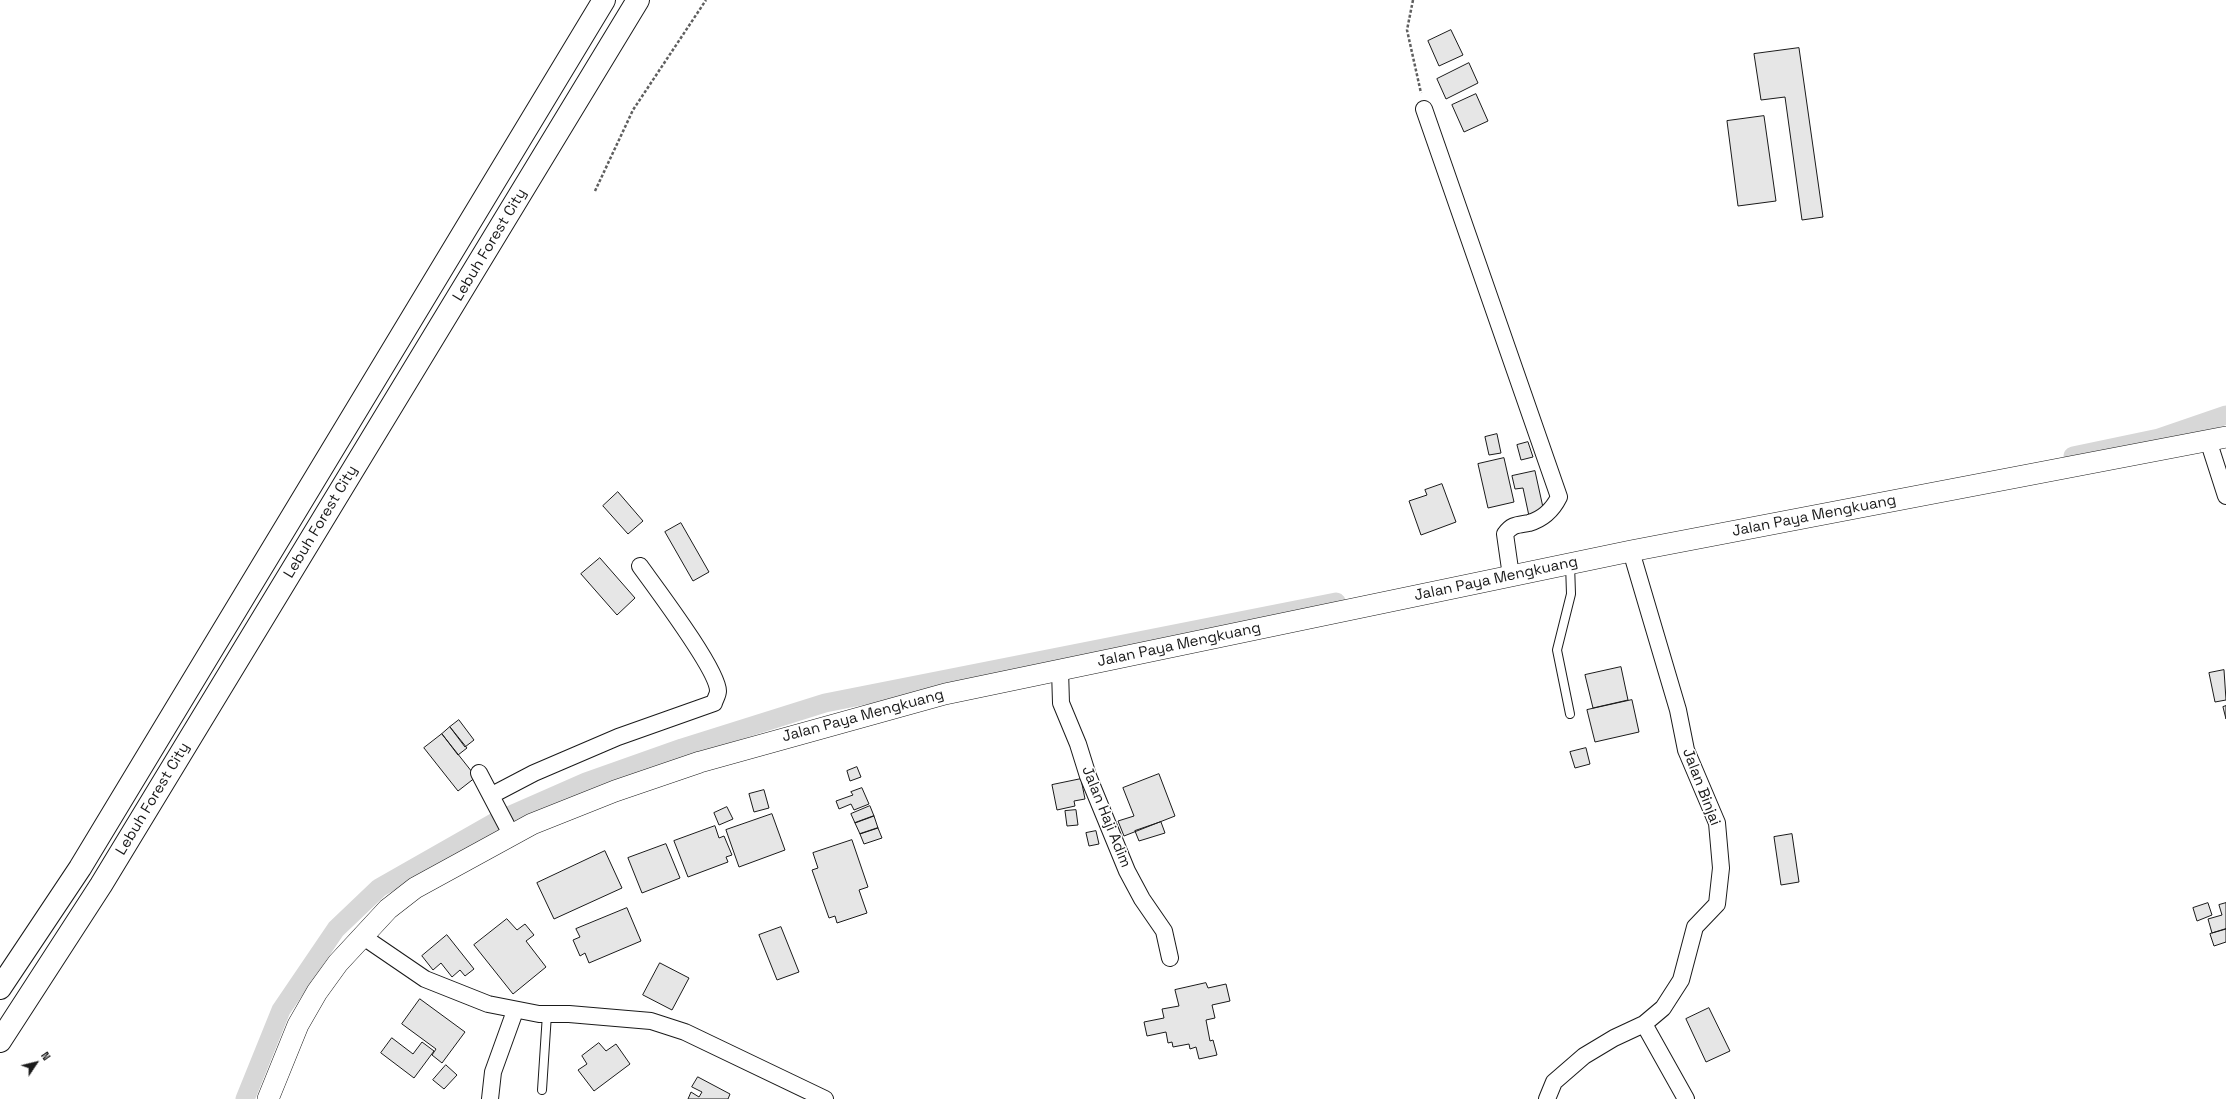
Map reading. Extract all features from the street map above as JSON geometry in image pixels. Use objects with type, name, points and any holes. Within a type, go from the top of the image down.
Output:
[{"type":"main road","name":"Lebuh Forest City","points":[[0,988],[80,868],[604,0]]},
{"type":"main road","name":"Lebuh Forest City","points":[[0,1041],[101,885],[638,0]]},
{"type":"street","points":[[1424,109],[1559,497],[1552,510],[1530,523],[1518,523],[1510,528],[1505,534],[1505,543],[1511,576]]},
{"type":"street","points":[[2217,439],[2226,496]]},
{"type":"street","name":"Jalan Paya Mengkuang","points":[[268,1099],[298,1025],[317,992],[338,963],[388,909],[415,888],[511,834],[615,791],[707,760],[945,694],[1570,563],[2217,439]]},
{"type":"street","name":"Jalan Binjai","points":[[1547,1099],[1554,1082],[1584,1056],[1614,1038],[1644,1024],[1663,1008],[1681,980],[1695,927],[1717,904],[1721,868],[1717,823],[1686,750],[1678,710],[1631,551]]},
{"type":"street","points":[[492,795],[534,773],[618,737],[714,702],[718,692],[716,680],[705,659],[640,566]]},
{"type":"street","name":"Jalan Haji Adim","points":[[1060,670],[1061,703],[1078,744],[1088,776],[1127,871],[1142,899],[1164,931],[1170,958]]},
{"type":"street","points":[[479,773],[492,795],[511,834]]},
{"type":"street","points":[[362,936],[425,979],[488,1004],[515,1011],[651,1021],[685,1032],[825,1099]]},
{"type":"street","points":[[490,1099],[493,1072],[515,1011]]},
{"type":"street","points":[[1644,1024],[1686,1099]]},
{"type":"lane","points":[[1570,563],[1571,594],[1557,650],[1570,714]]},
{"type":"lane","points":[[542,1090],[547,1014]]},
{"type":"path","points":[[595,191],[633,110],[706,0]]},
{"type":"path","points":[[1413,0],[1407,30],[1424,109]]},
{"type":"building","points":[[1451,30],[1463,55],[1439,66],[1428,41]]},
{"type":"building","points":[[1799,48],[1823,217],[1802,220],[1785,97],[1761,100],[1754,54]]},
{"type":"building","points":[[1469,63],[1478,83],[1446,99],[1437,79]]},
{"type":"building","points":[[1476,94],[1488,121],[1464,132],[1452,105]]},
{"type":"building","points":[[1764,116],[1776,201],[1738,206],[1727,121]]},
{"type":"building","points":[[1497,434],[1501,453],[1489,455],[1485,437]]},
{"type":"building","points":[[1528,442],[1533,457],[1521,460],[1517,445]]},
{"type":"building","points":[[1504,458],[1514,502],[1488,508],[1478,464]]},
{"type":"building","points":[[1535,471],[1544,512],[1529,516],[1523,488],[1515,489],[1512,476]]},
{"type":"building","points":[[1442,484],[1456,522],[1421,535],[1409,501],[1427,495],[1425,490]]},
{"type":"building","points":[[618,492],[643,521],[628,534],[603,506]]},
{"type":"building","points":[[681,523],[709,572],[693,581],[665,532]]},
{"type":"building","points":[[600,558],[635,598],[617,615],[581,574]]},
{"type":"building","points":[[1621,667],[1628,700],[1593,708],[1585,675]]},
{"type":"building","points":[[2224,670],[2226,700],[2215,702],[2209,673]]},
{"type":"building","points":[[1632,700],[1639,732],[1595,742],[1587,710]]},
{"type":"building","points":[[2226,706],[2226,719],[2223,707]]},
{"type":"building","points":[[459,720],[474,740],[465,747],[450,727]]},
{"type":"building","points":[[450,727],[467,748],[458,755],[442,734]]},
{"type":"building","points":[[442,734],[476,777],[458,791],[424,748]]},
{"type":"building","points":[[1586,748],[1590,764],[1575,768],[1570,752]]},
{"type":"building","points":[[857,767],[861,777],[850,781],[847,771]]},
{"type":"building","points":[[1159,774],[1175,816],[1124,836],[1118,821],[1134,816],[1123,788]]},
{"type":"building","points":[[1081,779],[1085,799],[1074,801],[1075,806],[1057,810],[1052,785]]},
{"type":"building","points":[[862,788],[869,804],[854,810],[851,804],[839,809],[836,801],[853,795],[851,792]]},
{"type":"building","points":[[764,790],[769,808],[754,812],[749,794]]},
{"type":"building","points":[[870,806],[874,816],[855,823],[851,814]]},
{"type":"building","points":[[727,807],[733,819],[719,825],[714,813]]},
{"type":"building","points":[[1076,810],[1078,825],[1067,826],[1065,811]]},
{"type":"building","points":[[772,814],[785,850],[739,867],[726,830]]},
{"type":"building","points":[[874,816],[878,828],[860,834],[855,823]]},
{"type":"building","points":[[1161,822],[1165,833],[1139,841],[1135,831]]},
{"type":"building","points":[[715,826],[719,838],[724,836],[732,855],[726,857],[728,862],[688,877],[674,841]]},
{"type":"building","points":[[878,828],[882,838],[864,844],[860,834]]},
{"type":"building","points":[[1096,831],[1099,844],[1089,846],[1086,833]]},
{"type":"building","points":[[1792,834],[1799,882],[1781,885],[1774,837]]},
{"type":"building","points":[[852,840],[868,887],[859,890],[867,913],[837,923],[835,916],[829,918],[812,870],[818,868],[813,853]]},
{"type":"building","points":[[666,844],[680,878],[642,893],[628,858]]},
{"type":"building","points":[[605,851],[622,888],[554,919],[537,883]]},
{"type":"building","points":[[2208,903],[2212,915],[2197,921],[2193,908]]},
{"type":"building","points":[[2226,903],[2226,929],[2212,933],[2208,919],[2222,915],[2219,905]]},
{"type":"building","points":[[627,908],[641,941],[589,963],[585,953],[580,956],[573,940],[580,937],[576,929]]},
{"type":"building","points":[[507,919],[517,930],[525,924],[534,935],[526,941],[546,967],[513,994],[474,945]]},
{"type":"building","points":[[781,927],[799,972],[777,980],[759,935]]},
{"type":"building","points":[[2226,929],[2226,942],[2214,946],[2210,934]]},
{"type":"building","points":[[447,935],[474,969],[465,976],[460,970],[452,977],[441,963],[433,970],[422,956]]},
{"type":"building","points":[[660,963],[689,978],[672,1010],[643,995]]},
{"type":"building","points":[[1206,983],[1208,988],[1226,984],[1230,1001],[1212,1005],[1215,1018],[1206,1020],[1210,1041],[1213,1040],[1217,1055],[1199,1059],[1196,1047],[1190,1049],[1189,1044],[1173,1047],[1172,1042],[1168,1043],[1166,1032],[1147,1036],[1144,1022],[1164,1018],[1162,1009],[1179,1006],[1175,990]]},
{"type":"building","points":[[420,999],[465,1032],[442,1063],[432,1055],[436,1049],[402,1024]]},
{"type":"building","points":[[1709,1008],[1730,1051],[1706,1062],[1686,1019]]},
{"type":"building","points":[[392,1038],[413,1054],[422,1042],[434,1051],[414,1078],[381,1053]]},
{"type":"building","points":[[599,1043],[606,1051],[616,1044],[630,1064],[594,1091],[578,1070],[587,1064],[582,1056]]},
{"type":"building","points":[[446,1065],[457,1075],[444,1089],[433,1080]]},
{"type":"building","points":[[698,1077],[730,1094],[728,1099],[688,1099],[691,1092],[699,1097],[702,1092],[692,1087]]},
{"type":"waterway","points":[[2073,456],[2159,438],[2226,415]]},
{"type":"waterway","points":[[245,1099],[281,1010],[336,929],[379,888],[495,822],[586,782],[682,748],[825,703],[1336,602]]}]
